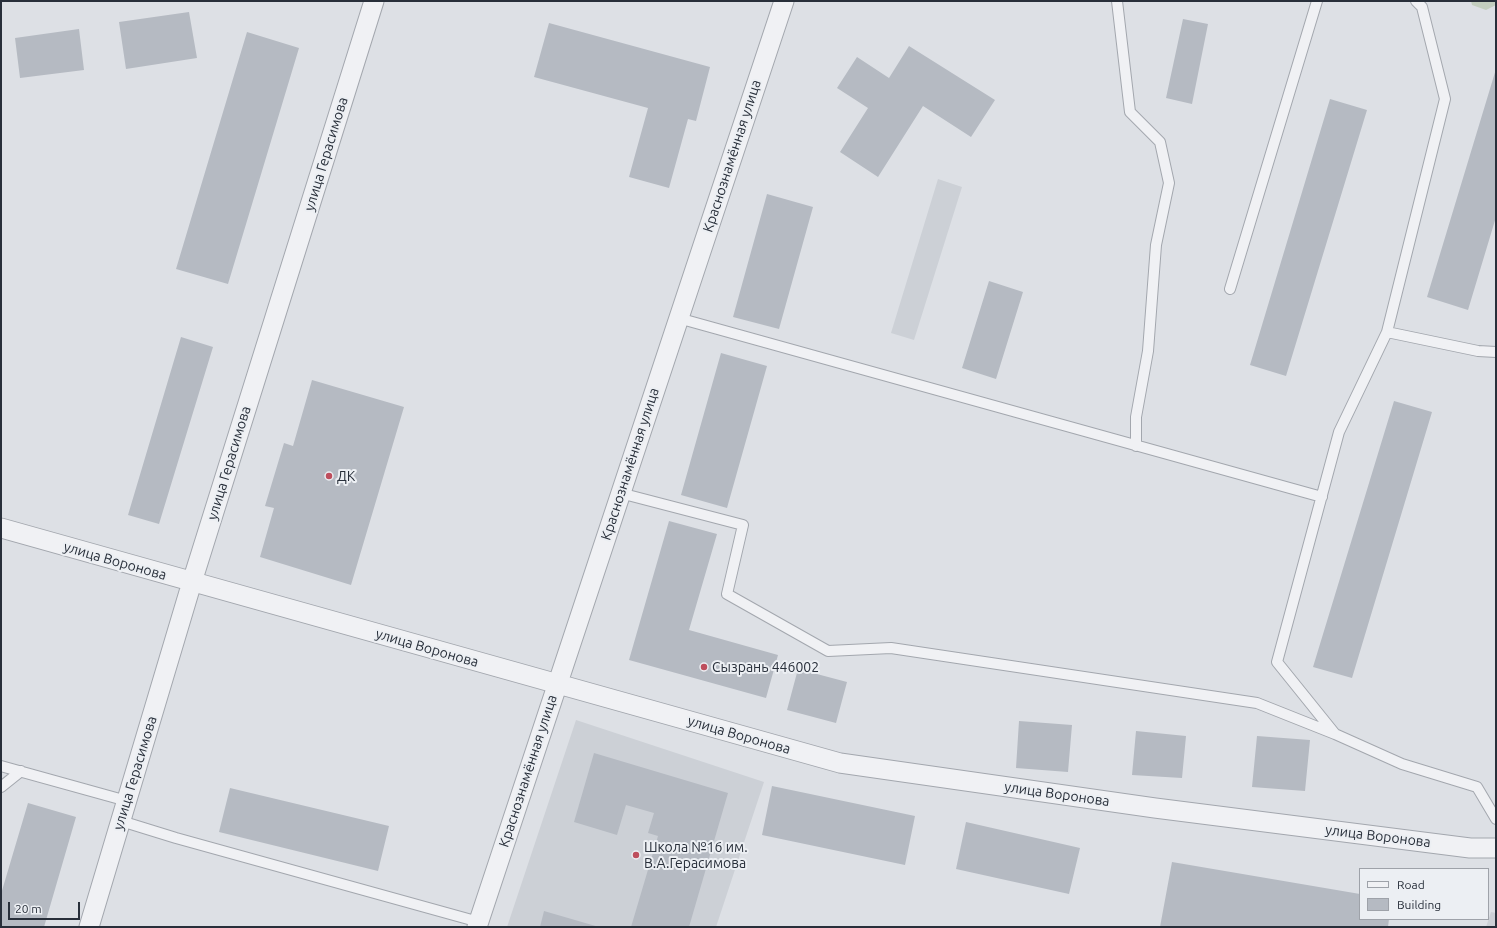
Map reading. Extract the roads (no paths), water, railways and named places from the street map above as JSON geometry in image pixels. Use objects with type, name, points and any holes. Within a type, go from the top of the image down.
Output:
[{"type":"street","name":"улица Герасимова","points":[[89,927],[192,582],[374,1]]},
{"type":"street","name":"Краснознамённая улица","points":[[478,924],[784,1]]},
{"type":"street","name":"улица Воронова","points":[[1,528],[840,763],[1155,808],[1470,848],[1496,848]]},
{"type":"lane","points":[[1117,1],[1122,57],[1130,112],[1160,142],[1169,183],[1156,245],[1148,351],[1136,418],[1136,446]]},
{"type":"lane","points":[[1230,289],[1317,1]]},
{"type":"lane","points":[[1334,734],[1277,662],[1339,432],[1386,332],[1444,99],[1422,7],[1416,1]]},
{"type":"lane","points":[[678,318],[1322,497]]},
{"type":"lane","points":[[1386,332],[1478,351],[1496,352]]},
{"type":"lane","points":[[620,493],[743,525],[727,594],[828,651],[891,648],[1257,703],[1334,734],[1402,764],[1477,787],[1496,819]]},
{"type":"lane","points":[[1,766],[127,801]]},
{"type":"lane","points":[[1,787],[21,771]]},
{"type":"lane","points":[[121,821],[478,924]]},
{"type":"place","name":"ДК","points":[[329,476]]},
{"type":"place","name":"Сызрань 446002","points":[[704,667]]},
{"type":"place","name":"Школа №16 им. В.А.Герасимова","points":[[636,855]]}]
